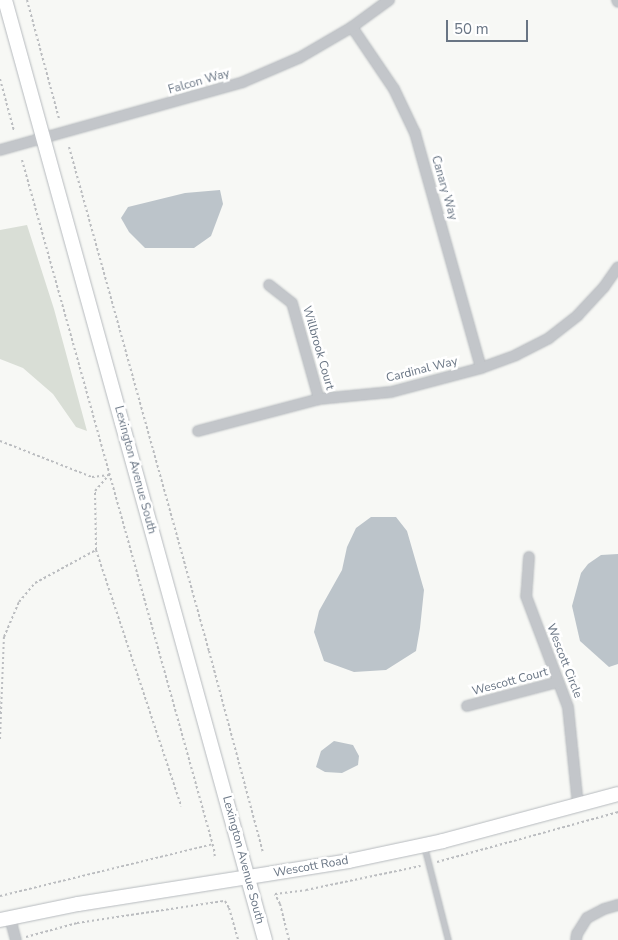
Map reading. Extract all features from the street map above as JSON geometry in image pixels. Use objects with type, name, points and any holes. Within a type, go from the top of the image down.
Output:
[{"type":"street","name":"Lexington Avenue South","points":[[5,0],[265,940]]},
{"type":"street","name":"Falcon Way","points":[[0,150],[243,82],[299,58],[352,27],[389,0]]},
{"type":"street","name":"Canary Way","points":[[352,27],[394,89],[415,133],[481,368]]},
{"type":"street","name":"Cardinal Way","points":[[198,431],[319,399],[391,392],[481,368],[516,355],[549,338],[578,315],[604,287],[618,267]]},
{"type":"street","name":"Willbrook Court","points":[[270,285],[292,303],[319,399]]},
{"type":"street","name":"Wescott Circle","points":[[529,557],[526,596],[568,707],[578,805]]},
{"type":"street","name":"Wescott Court","points":[[468,706],[558,682]]},
{"type":"street","name":"Wescott Road","points":[[5,919],[88,902],[349,861],[423,845],[618,794]]},
{"type":"street","points":[[576,937],[588,918],[604,909],[618,905]]},
{"type":"street","points":[[5,919],[20,939]]},
{"type":"lane","points":[[423,845],[448,940]]},
{"type":"path","points":[[27,0],[59,119]]},
{"type":"path","points":[[0,79],[14,131]]},
{"type":"path","points":[[69,147],[263,852]]},
{"type":"path","points":[[22,160],[213,844],[215,859]]},
{"type":"path","points":[[0,441],[92,477],[109,475]]},
{"type":"path","points":[[109,475],[95,491],[96,550],[181,806]]},
{"type":"path","points":[[0,740],[4,637],[18,602],[35,584],[96,550]]},
{"type":"path","points":[[290,940],[280,904],[275,894],[306,890],[428,864],[618,812]]},
{"type":"path","points":[[0,896],[213,844]]},
{"type":"path","points":[[20,939],[77,923],[224,901],[229,908],[238,940]]},
{"type":"shaded area","points":[[220,190],[223,204],[211,236],[194,248],[145,248],[129,232],[121,218],[128,207],[185,193]]},
{"type":"shaded area","points":[[27,225],[54,309],[87,431],[76,427],[53,394],[23,368],[0,359],[0,230]]},
{"type":"shaded area","points":[[371,517],[396,517],[407,531],[424,590],[420,628],[416,651],[386,670],[354,672],[324,661],[314,632],[319,611],[342,570],[347,547],[356,528]]},
{"type":"shaded area","points":[[618,554],[618,664],[609,667],[580,641],[572,606],[581,573],[588,564],[601,555]]},
{"type":"shaded area","points":[[334,741],[353,745],[359,756],[358,765],[342,773],[325,772],[316,767],[321,751]]}]
